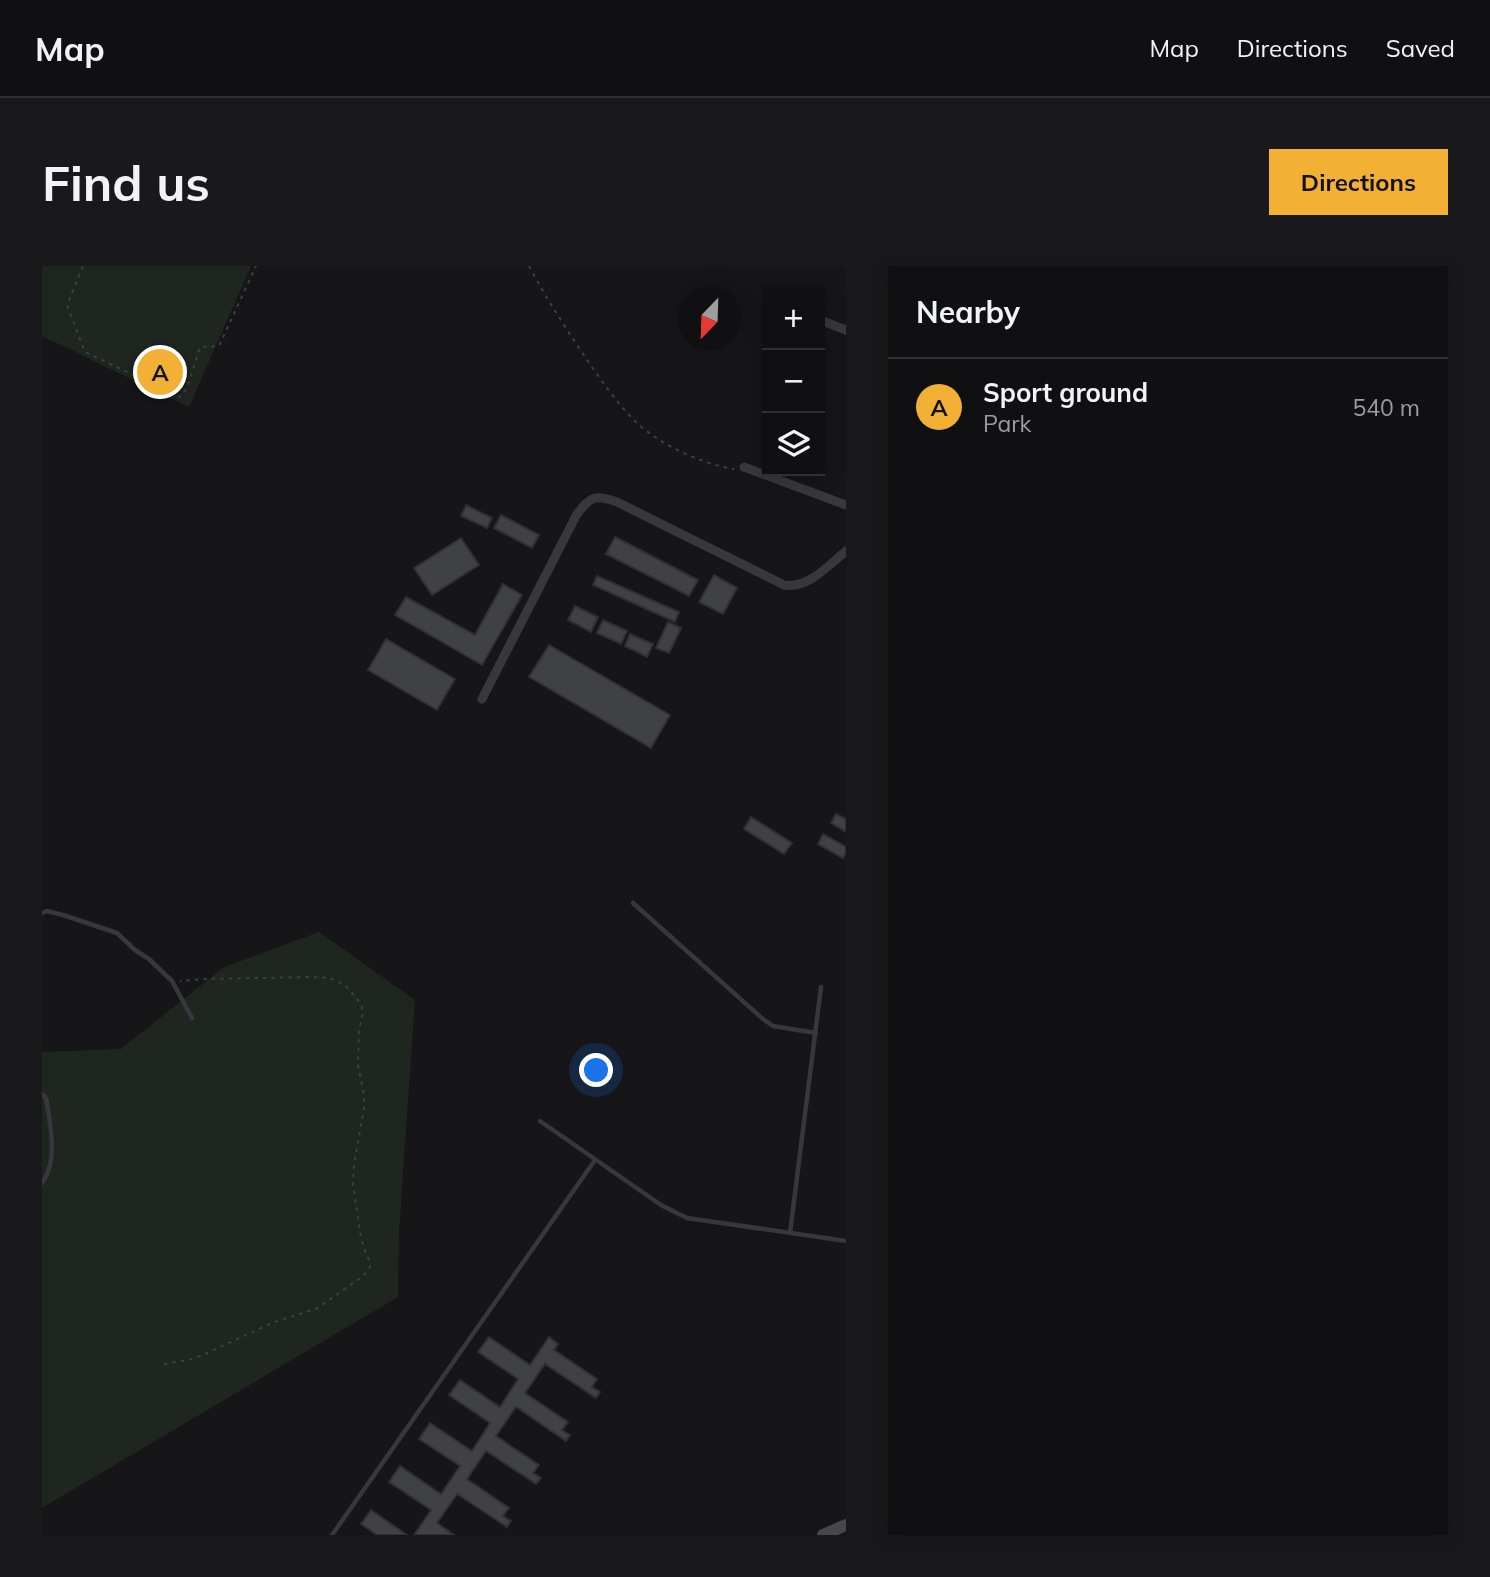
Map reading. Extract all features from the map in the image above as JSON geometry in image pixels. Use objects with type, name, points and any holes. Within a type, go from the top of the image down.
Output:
[{"type":"street","points":[[825,322],[846,330]]},
{"type":"street","points":[[744,467],[846,505]]},
{"type":"street","points":[[482,699],[577,514],[588,500],[596,497],[617,502],[790,586],[803,583],[846,551]]},
{"type":"street","points":[[823,1535],[846,1525]]},
{"type":"lane","points":[[633,903],[762,1019],[774,1026],[816,1033]]},
{"type":"lane","points":[[42,914],[47,911],[64,915],[117,933],[172,981],[192,1018]]},
{"type":"lane","points":[[790,1233],[821,987]]},
{"type":"lane","points":[[42,1094],[46,1098],[52,1132],[51,1157],[47,1176],[42,1183]]},
{"type":"lane","points":[[540,1121],[661,1205],[687,1219],[846,1241]]},
{"type":"lane","points":[[332,1535],[595,1160]]},
{"type":"path","points":[[83,266],[67,305],[85,352],[180,397],[187,388],[200,347],[219,346],[256,266]]},
{"type":"path","points":[[529,266],[553,308],[601,380],[637,423],[648,433],[695,458],[738,470],[744,467]]},
{"type":"path","points":[[164,1364],[203,1355],[272,1323],[318,1308],[363,1276],[370,1267],[361,1237],[354,1185],[354,1164],[364,1108],[358,1065],[359,1031],[363,1013],[361,1004],[346,986],[330,978],[172,981]]},
{"type":"shaded area","points":[[42,266],[251,266],[189,407],[42,336]]},
{"type":"shaded area","points":[[319,932],[415,1000],[399,1232],[398,1297],[42,1508],[42,1052],[121,1049],[224,967]]},
{"type":"building","points":[[466,505],[492,518],[487,528],[461,516]]},
{"type":"building","points":[[501,515],[539,535],[532,548],[494,528]]},
{"type":"building","points":[[615,537],[698,580],[689,596],[606,554]]},
{"type":"building","points":[[461,538],[479,565],[432,595],[414,568]]},
{"type":"building","points":[[714,575],[737,588],[723,614],[699,602]]},
{"type":"building","points":[[597,576],[679,612],[675,622],[593,585]]},
{"type":"building","points":[[503,584],[522,595],[482,665],[395,615],[406,597],[475,635]]},
{"type":"building","points":[[575,606],[598,617],[591,632],[568,620]]},
{"type":"building","points":[[603,620],[627,631],[621,644],[597,633]]},
{"type":"building","points":[[668,622],[681,628],[669,653],[656,648]]},
{"type":"building","points":[[630,634],[653,644],[647,657],[625,646]]},
{"type":"building","points":[[386,639],[455,679],[437,710],[368,670]]},
{"type":"building","points":[[549,645],[670,715],[651,748],[529,677]]},
{"type":"building","points":[[836,814],[846,819],[846,832],[831,823]]},
{"type":"building","points":[[751,817],[792,843],[784,854],[744,829]]},
{"type":"building","points":[[823,834],[846,847],[843,858],[818,844]]},
{"type":"building","points":[[489,1337],[530,1365],[549,1337],[558,1344],[554,1350],[597,1379],[592,1387],[600,1392],[596,1398],[545,1364],[525,1393],[568,1422],[562,1430],[570,1435],[566,1441],[516,1407],[496,1436],[539,1465],[533,1473],[541,1478],[536,1484],[486,1451],[467,1479],[509,1508],[503,1516],[511,1521],[507,1527],[457,1494],[437,1523],[454,1535],[414,1535],[431,1510],[389,1482],[400,1466],[441,1494],[460,1466],[419,1439],[430,1423],[472,1451],[490,1423],[449,1395],[460,1380],[500,1407],[518,1379],[478,1352]]},
{"type":"building","points":[[371,1510],[407,1535],[377,1535],[361,1524]]},
{"type":"place","name":"Sport ground","points":[[160,372]]}]
